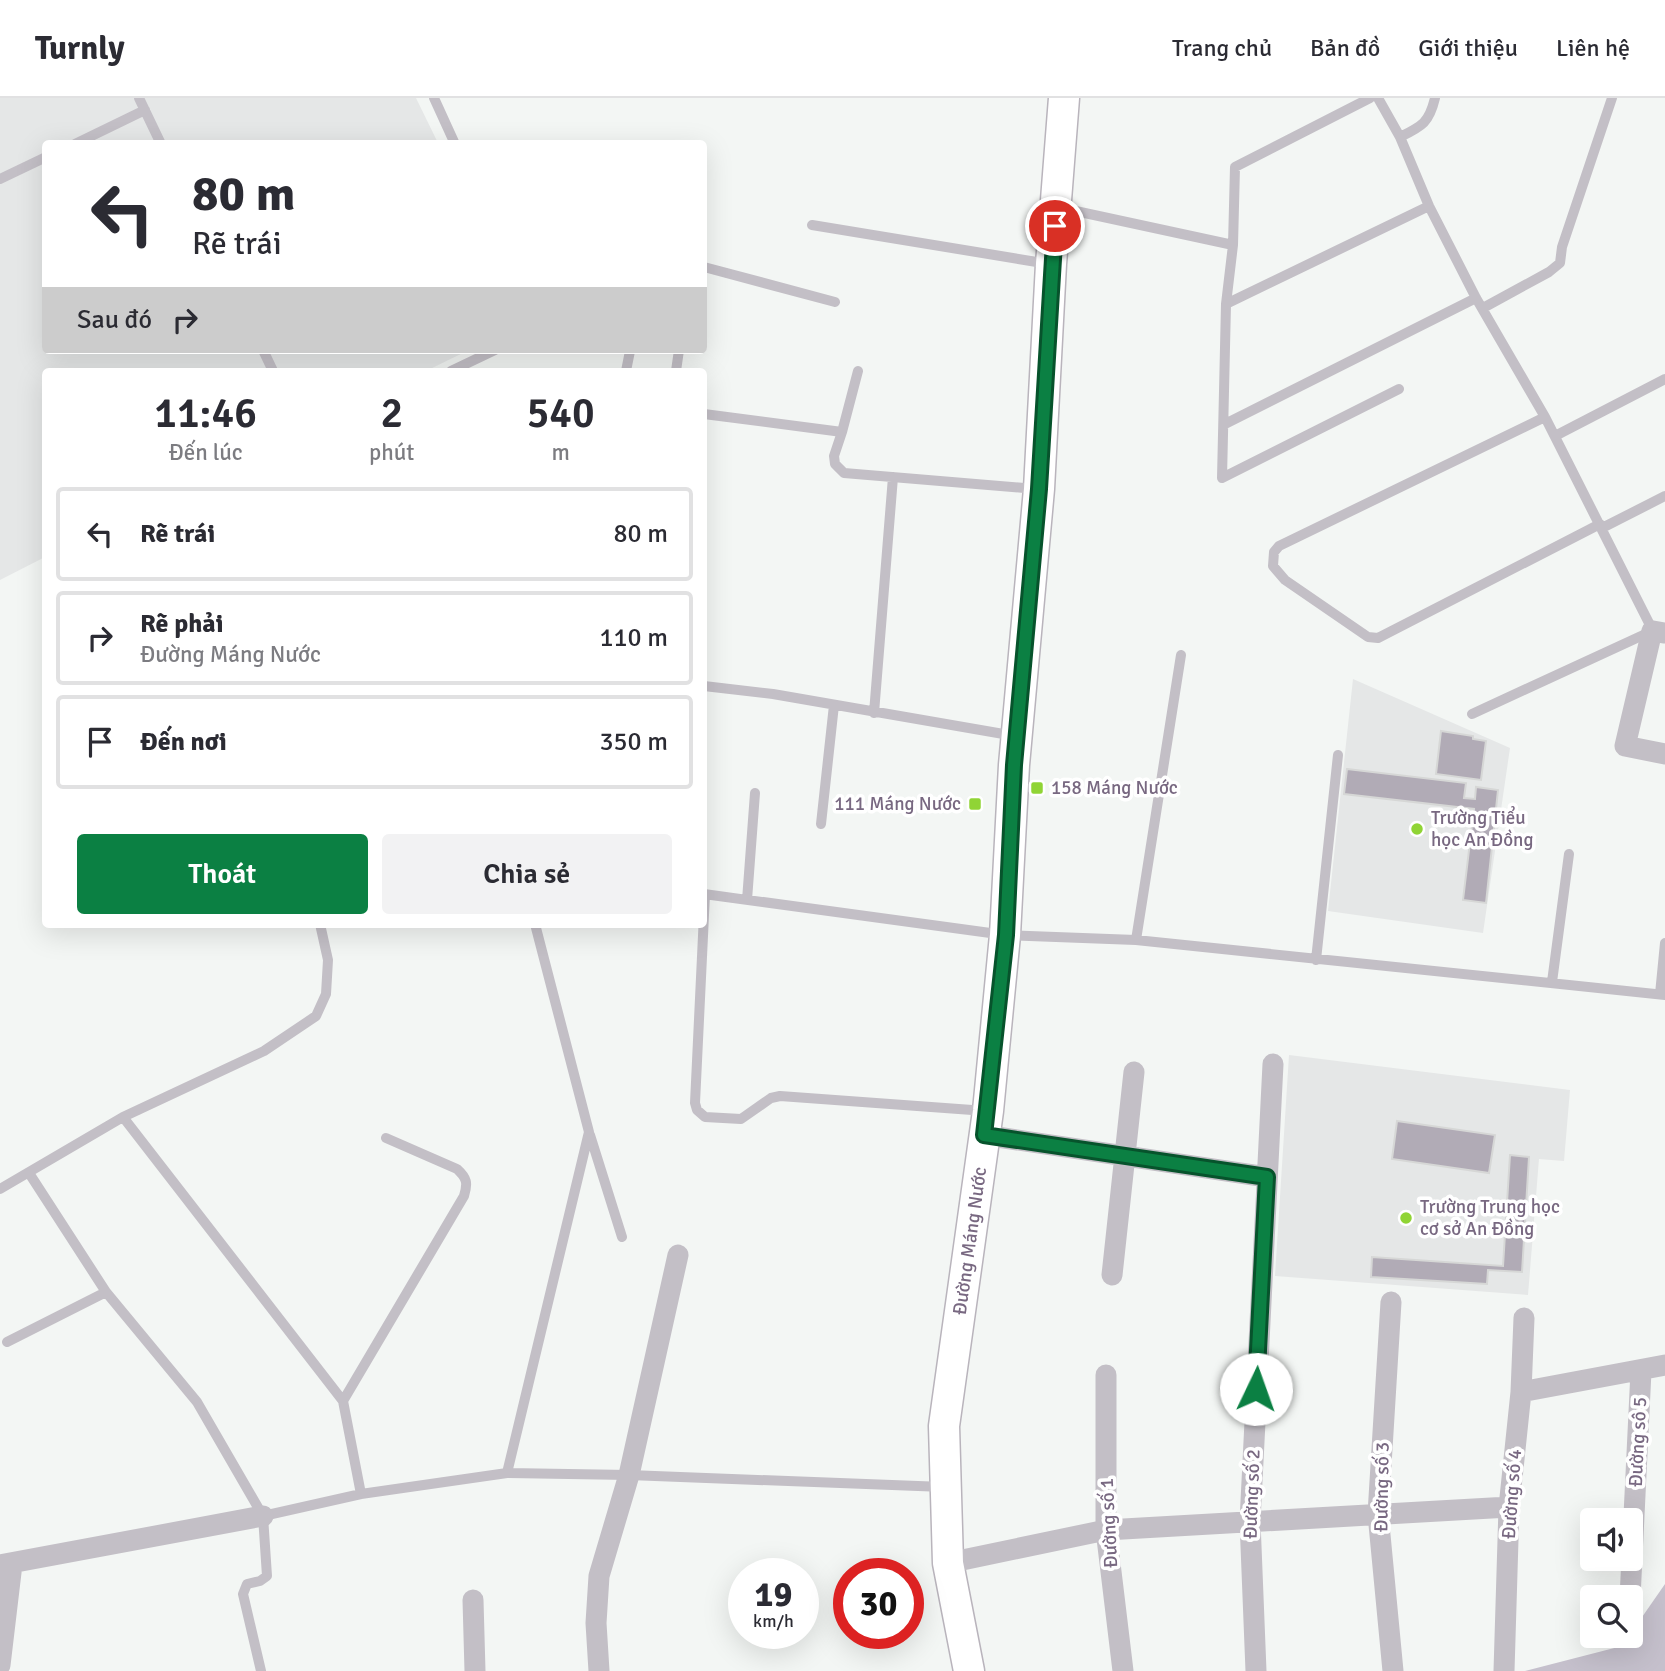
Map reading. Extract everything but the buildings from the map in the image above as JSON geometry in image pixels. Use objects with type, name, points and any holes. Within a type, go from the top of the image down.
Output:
[{"type":"main road","name":"Đường Máng Nước","points":[[969,1671],[948,1563],[944,1426],[986,1123],[1006,935],[1017,736],[1039,489],[1051,264],[1064,98]]},
{"type":"street","points":[[1661,630],[1625,746],[1665,754]]},
{"type":"street","name":"Đường số 2","points":[[1256,1671],[1250,1521],[1273,1065]]},
{"type":"street","points":[[1112,1275],[1133,1072]]},
{"type":"street","points":[[986,1123],[1125,1156],[1267,1177]]},
{"type":"street","points":[[599,1671],[596,1623],[599,1576],[629,1475],[678,1255]]},
{"type":"street","name":"Đường số 3","points":[[1391,1303],[1378,1514],[1393,1671]]},
{"type":"street","name":"Đường số 4","points":[[1505,1671],[1509,1507],[1521,1392],[1524,1318]]},
{"type":"street","points":[[1521,1392],[1665,1366]]},
{"type":"street","name":"Đường sô 5","points":[[1631,1585],[1641,1371]]},
{"type":"street","name":"Đường số 1","points":[[1106,1375],[1106,1530],[1123,1671]]},
{"type":"street","points":[[948,1563],[1106,1530],[1509,1507]]},
{"type":"street","points":[[0,1665],[6,1565],[263,1516]]},
{"type":"street","points":[[473,1600],[475,1671]]},
{"type":"lane","points":[[139,98],[159,140]]},
{"type":"lane","points":[[434,98],[453,140]]},
{"type":"lane","points":[[1370,98],[1235,167],[1233,245],[1226,304],[1222,478],[1399,389]]},
{"type":"lane","points":[[1378,98],[1400,137],[1429,206],[1476,298],[1545,417],[1601,526],[1661,630],[1472,714]]},
{"type":"lane","points":[[1400,137],[1426,122],[1435,98]]},
{"type":"lane","points":[[1483,308],[1549,272],[1560,263],[1562,247],[1612,98]]},
{"type":"lane","points":[[83,140],[145,110]]},
{"type":"lane","points":[[0,179],[42,160]]},
{"type":"lane","points":[[1226,304],[1429,206]]},
{"type":"lane","points":[[1057,207],[1233,245]]},
{"type":"lane","points":[[812,225],[1051,264]]},
{"type":"lane","points":[[707,268],[835,302]]},
{"type":"lane","points":[[1225,424],[1476,298]]},
{"type":"lane","points":[[457,368],[487,354]]},
{"type":"lane","points":[[858,371],[834,456],[838,470],[844,473],[1039,489]]},
{"type":"lane","points":[[1555,436],[1665,379]]},
{"type":"lane","points":[[707,414],[842,432]]},
{"type":"lane","points":[[1545,417],[1279,546],[1274,552],[1273,566],[1285,580],[1368,637],[1378,638],[1665,496]]},
{"type":"lane","points":[[874,713],[893,477]]},
{"type":"lane","points":[[1136,940],[1181,655]]},
{"type":"lane","points":[[707,686],[773,694],[1017,736]]},
{"type":"lane","points":[[821,824],[834,705]]},
{"type":"lane","points":[[1316,960],[1338,755]]},
{"type":"lane","points":[[747,900],[755,793]]},
{"type":"lane","points":[[1552,982],[1569,854]]},
{"type":"lane","points":[[707,894],[1006,935],[1136,940],[1662,995],[1665,943]]},
{"type":"lane","points":[[0,1189],[123,1117],[264,1051],[316,1016],[326,994],[328,960],[321,928]]},
{"type":"lane","points":[[536,928],[589,1132],[622,1237]]},
{"type":"lane","points":[[703,928],[695,1103],[705,1117],[741,1119],[771,1098],[780,1096],[986,1123]]},
{"type":"lane","points":[[123,1117],[343,1401],[361,1494]]},
{"type":"lane","points":[[507,1473],[589,1132]]},
{"type":"lane","points":[[343,1401],[464,1196],[467,1185],[465,1176],[457,1169],[386,1138]]},
{"type":"lane","points":[[29,1173],[106,1292],[197,1402],[263,1516],[267,1576],[247,1584],[243,1594],[261,1671]]},
{"type":"lane","points":[[7,1342],[106,1292]]},
{"type":"lane","points":[[263,1516],[361,1494],[507,1473],[629,1475],[944,1488]]},
{"type":"shaded area","points":[[0,98],[416,98],[437,140],[42,140],[42,354],[461,354],[432,368],[42,368],[42,559],[0,580]]},
{"type":"shaded area","name":"Trường Tiểu học An Đồng","points":[[1353,679],[1510,748],[1483,933],[1328,911]]},
{"type":"shaded area","name":"Trường Trung học cơ sở An Đồng","points":[[1289,1055],[1570,1090],[1564,1161],[1539,1159],[1528,1295],[1275,1276]]},
{"type":"shaded area","points":[[1665,1584],[1665,1671],[1525,1671],[1614,1648],[1643,1648],[1643,1616]]},
{"type":"place","name":"158 Máng Nước","points":[[1037,788]]},
{"type":"place","name":"111 Máng Nước","points":[[975,804]]},
{"type":"place","name":"Trường Tiểu học An Đồng","points":[[1417,829]]},
{"type":"place","name":"Trường Trung học cơ sở An Đồng","points":[[1406,1218]]},
{"type":"route","points":[[1055,226],[1039,489],[1014,765],[1006,935],[984,1135],[1267,1177],[1256,1389]]}]
